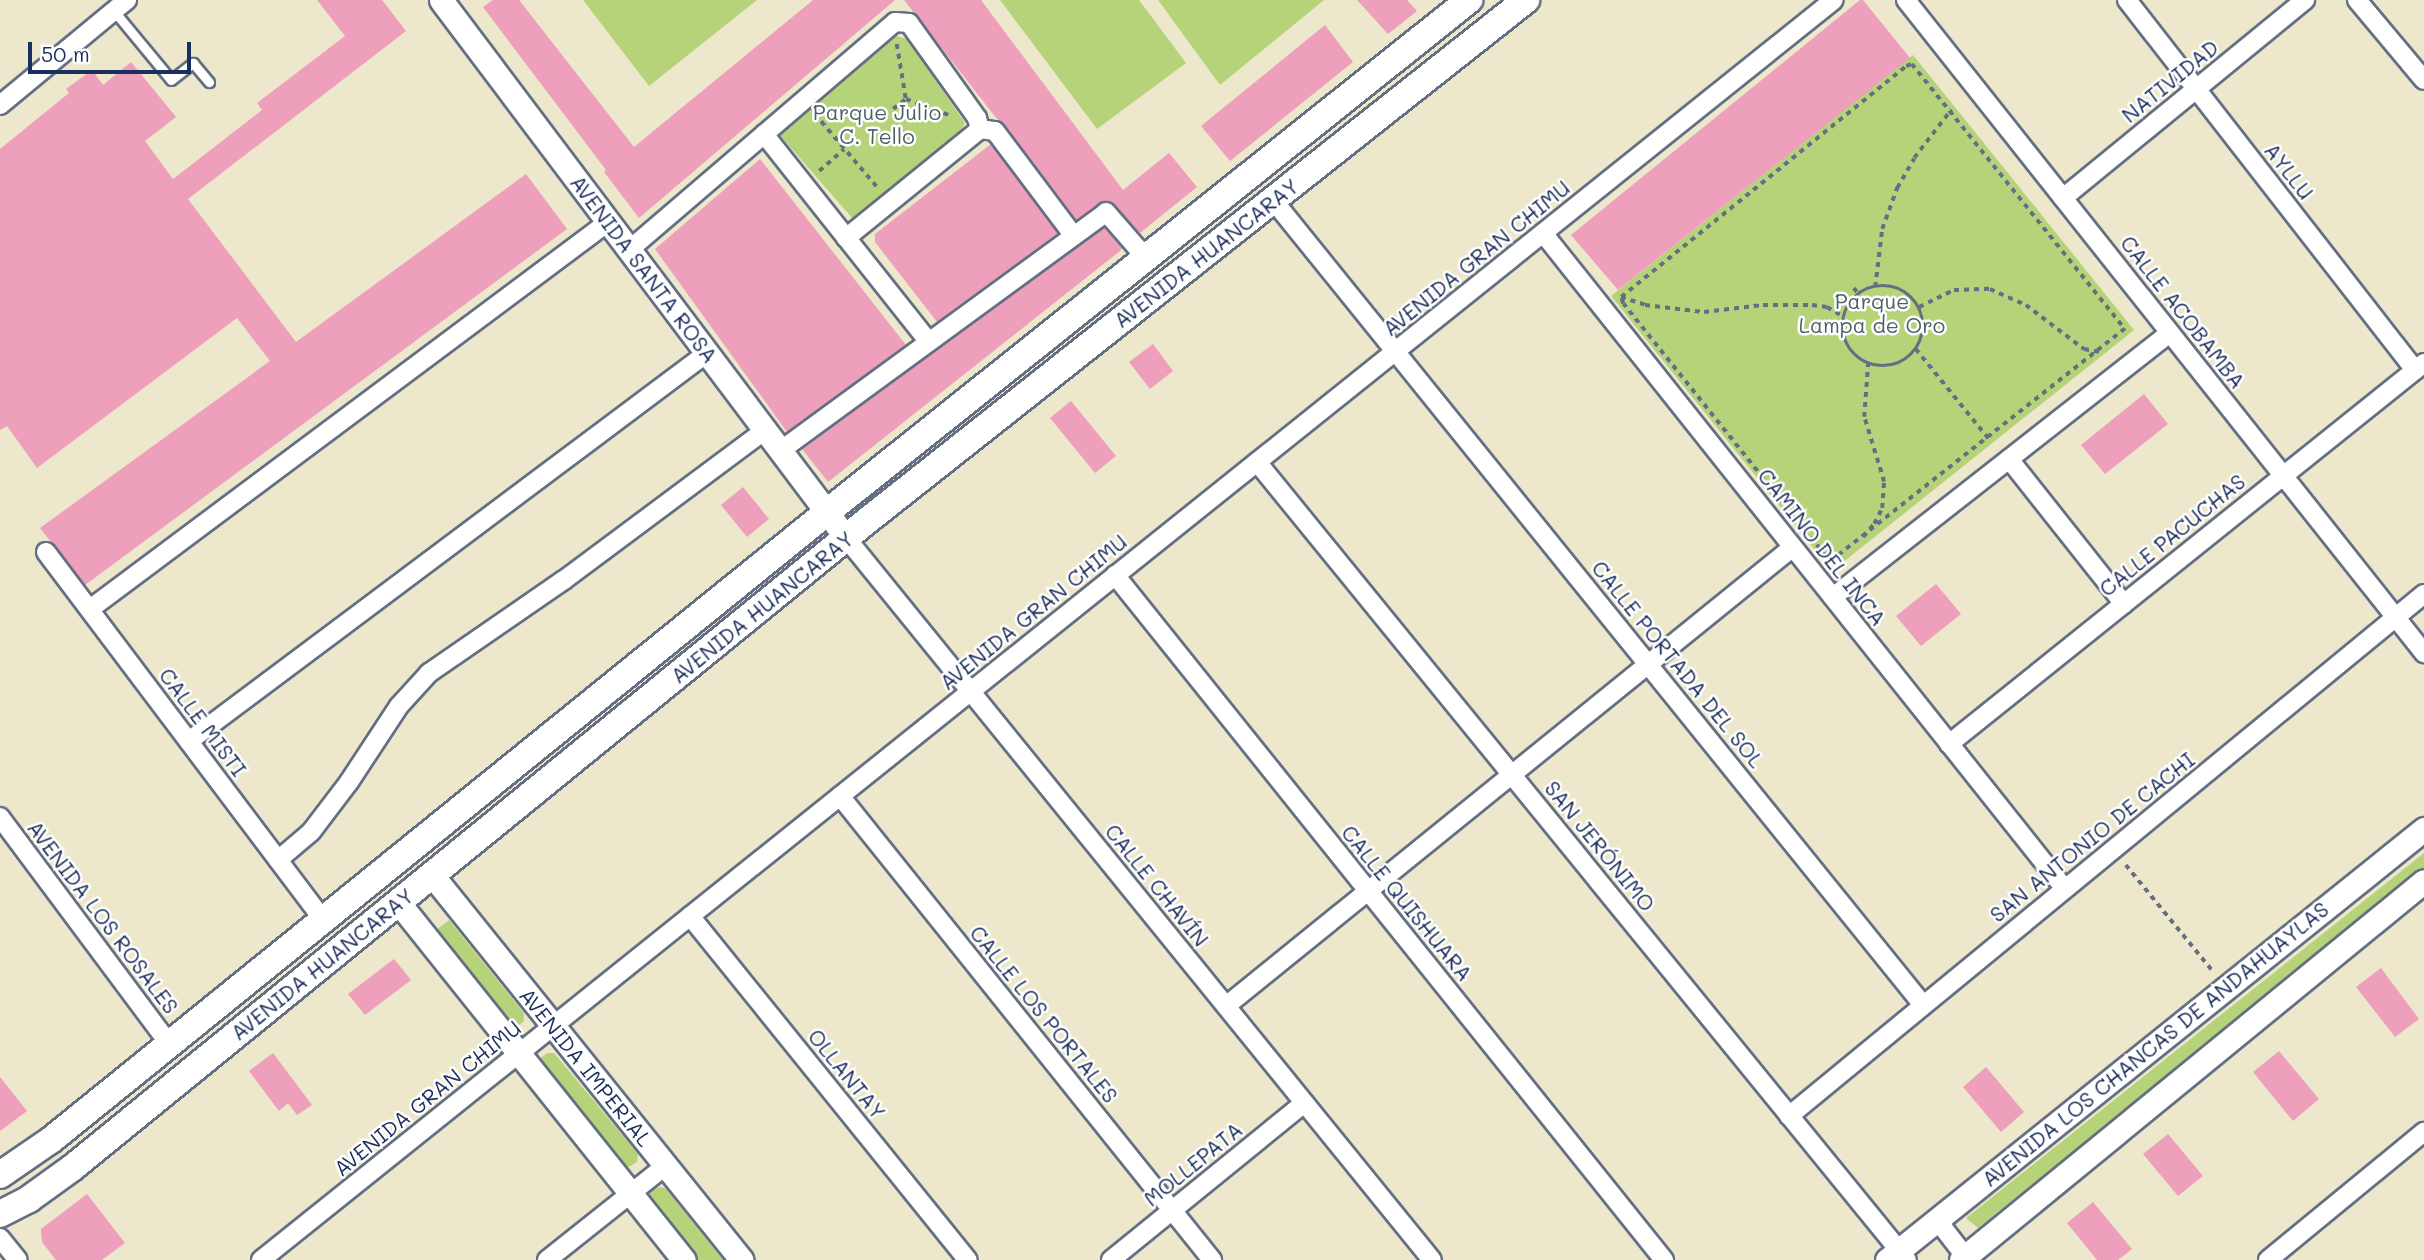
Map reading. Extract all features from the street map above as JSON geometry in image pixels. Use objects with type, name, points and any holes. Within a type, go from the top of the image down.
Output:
[{"type":"main road","name":"AVENIDA HUANCARAY","points":[[2,1171],[51,1140],[826,513],[1469,0]]},
{"type":"main road","name":"AVENIDA HUANCARAY","points":[[0,1214],[29,1199],[72,1168],[847,539],[1526,0]]},
{"type":"street","name":"AVENIDA SANTA ROSA","points":[[441,0],[847,539]]},
{"type":"street","name":"AVENIDA GRAN CHIMU","points":[[261,1260],[1834,0]]},
{"type":"street","name":"CALLE ACOBAMBA","points":[[1906,0],[2424,653]]},
{"type":"street","name":"AYLLU","points":[[2127,0],[2420,366]]},
{"type":"street","name":"NATIVIDAD","points":[[2063,198],[2305,0]]},
{"type":"street","points":[[2357,0],[2424,80]]},
{"type":"street","points":[[0,105],[121,6]]},
{"type":"street","points":[[629,250],[895,22],[909,23],[977,118],[980,129]]},
{"type":"street","points":[[846,238],[980,129],[995,131],[1073,235]]},
{"type":"street","points":[[764,134],[929,342]]},
{"type":"street","name":"CALLE PORTADA DEL SOL","points":[[1273,200],[1923,1005]]},
{"type":"street","points":[[780,451],[1106,212],[1146,258]]},
{"type":"street","points":[[90,609],[608,222]]},
{"type":"street","name":"CAMINO DEL INCA","points":[[1543,233],[2064,889]]},
{"type":"street","points":[[1833,597],[2170,332]]},
{"type":"street","points":[[189,741],[707,354]]},
{"type":"street","name":"CALLE PACUCHAS","points":[[1949,744],[2420,366]]},
{"type":"street","points":[[278,860],[311,832],[399,706],[429,673],[564,580],[765,430]]},
{"type":"street","points":[[2008,459],[2123,604]]},
{"type":"street","name":"SAN JERÓNIMO","points":[[1257,462],[1789,1116],[1898,1257]]},
{"type":"street","name":"CALLE CHAVÍN","points":[[847,539],[1432,1260]]},
{"type":"street","points":[[1226,1006],[1511,772],[1793,547]]},
{"type":"street","name":"CALLE MISTI","points":[[46,552],[323,920]]},
{"type":"street","name":"CALLE QUISHUARA","points":[[1115,575],[1664,1260]]},
{"type":"street","name":"SAN ANTONIO DE CACHI","points":[[1789,1116],[2424,594]]},
{"type":"street","name":"CALLE LOS PORTALES","points":[[840,796],[1212,1260]]},
{"type":"street","name":"AVENIDA LOS ROSALES","points":[[0,817],[169,1044]]},
{"type":"street","name":"AVENIDA LOS CHANCAS DE ANDAHUAYLAS","points":[[1898,1257],[1937,1220],[2424,829]]},
{"type":"street","name":"AVENIDA IMPERIAL","points":[[432,874],[741,1260]]},
{"type":"street","name":"AVENIDA LOS CHANCAS DE ANDAHUAYLAS","points":[[1965,1259],[2424,881]]},
{"type":"street","name":"AVENIDA IMPERIAL","points":[[398,902],[684,1260]]},
{"type":"street","name":"OLLANTAY","points":[[690,916],[968,1260]]},
{"type":"street","name":"MOLLEPATA","points":[[1111,1260],[1304,1103]]},
{"type":"street","points":[[2268,1260],[2424,1132]]},
{"type":"street","points":[[547,1260],[665,1166]]},
{"type":"street","points":[[1937,1220],[1965,1259]]},
{"type":"street","points":[[0,1238],[18,1260]]},
{"type":"lane","points":[[121,6],[172,80],[193,63],[209,82]]},
{"type":"path","points":[[893,109],[906,99],[907,91],[896,40]]},
{"type":"path","points":[[1906,66],[1917,66],[2124,324],[2123,334],[1854,546],[1832,560],[1826,557],[1632,315],[1621,297],[1906,66]]},
{"type":"path","points":[[906,99],[956,118]]},
{"type":"path","points":[[1875,287],[1882,229],[1897,188],[1914,158],[1951,109]]},
{"type":"path","points":[[811,110],[879,190]]},
{"type":"path","points":[[818,171],[844,149]]},
{"type":"path","points":[[1885,286],[1905,292],[1919,307],[1923,329],[1916,349],[1894,364],[1868,363],[1848,344],[1844,317],[1860,296],[1875,287],[1885,286]]},
{"type":"path","points":[[1854,288],[1860,296]]},
{"type":"path","points":[[1919,307],[1954,290],[1990,289],[2026,305],[2084,349],[2100,352]]},
{"type":"path","points":[[1621,297],[1655,307],[1704,312],[1763,305],[1812,305],[1827,307],[1844,317]]},
{"type":"path","points":[[1916,349],[1989,439]]},
{"type":"path","points":[[1854,546],[1874,524],[1884,494],[1881,464],[1864,417],[1868,363]]},
{"type":"path","points":[[2114,849],[2217,976]]},
{"type":"green space","points":[[583,0],[757,0],[649,86]]},
{"type":"green space","points":[[1000,0],[1139,0],[1186,63],[1097,129]]},
{"type":"green space","points":[[1158,0],[1324,0],[1220,85]]},
{"type":"green space","name":"Parque Julio C. Tello","points":[[890,34],[907,39],[965,123],[960,133],[853,219],[778,133]]},
{"type":"green space","name":"Parque Lampa de Oro","points":[[1913,55],[2134,330],[1832,571],[1611,296]]},
{"type":"green space","points":[[2424,853],[2424,871],[1978,1228],[1966,1218]]},
{"type":"green space","points":[[449,920],[524,1013],[524,1021],[516,1028],[505,1027],[432,933]]},
{"type":"green space","points":[[547,1053],[554,1053],[638,1154],[637,1162],[627,1168],[617,1167],[538,1060]]},
{"type":"green space","points":[[661,1187],[666,1189],[723,1260],[693,1260],[646,1196],[651,1190]]},
{"type":"building","points":[[317,0],[382,0],[406,31],[188,199],[296,342],[526,174],[567,229],[85,585],[40,528],[270,361],[237,318],[37,468],[7,426],[0,430],[0,149],[69,93],[66,89],[92,70],[103,85],[131,62],[176,117],[145,141],[173,179],[262,110],[257,103],[345,36]]},
{"type":"building","points":[[493,0],[519,0],[634,147],[813,0],[895,0],[639,218],[483,7]]},
{"type":"building","points":[[904,0],[981,0],[1123,190],[1169,153],[1197,187],[1140,233],[1109,201],[1100,203],[1076,220]]},
{"type":"building","points":[[1357,0],[1407,0],[1417,11],[1388,34]]},
{"type":"building","points":[[1863,0],[1910,58],[1618,290],[1571,235]]},
{"type":"building","points":[[1325,25],[1353,62],[1230,161],[1201,126]]},
{"type":"building","points":[[991,144],[1058,233],[937,322],[875,242],[875,234]]},
{"type":"building","points":[[760,159],[906,345],[787,432],[655,249]]},
{"type":"building","points":[[1104,227],[1122,248],[1120,251],[828,482],[802,449]]},
{"type":"building","points":[[1153,344],[1173,371],[1150,389],[1129,362]]},
{"type":"building","points":[[2144,394],[2168,424],[2105,474],[2081,445]]},
{"type":"building","points":[[1071,401],[1116,456],[1095,473],[1050,418]]},
{"type":"building","points":[[743,487],[769,519],[747,537],[721,505]]},
{"type":"building","points":[[1936,584],[1961,614],[1921,646],[1896,616]]},
{"type":"building","points":[[394,959],[411,980],[365,1015],[348,994]]},
{"type":"building","points":[[2381,968],[2419,1019],[2395,1037],[2356,987]]},
{"type":"building","points":[[2279,1051],[2319,1099],[2293,1121],[2253,1072]]},
{"type":"building","points":[[273,1053],[312,1105],[297,1115],[288,1103],[279,1111],[249,1071]]},
{"type":"building","points":[[1986,1067],[2024,1112],[2001,1132],[1963,1087]]},
{"type":"building","points":[[0,1077],[27,1111],[0,1131]]},
{"type":"building","points":[[2168,1134],[2203,1176],[2178,1196],[2143,1154]]},
{"type":"building","points":[[87,1194],[125,1243],[102,1260],[56,1260],[42,1242],[41,1229]]},
{"type":"building","points":[[2093,1202],[2132,1249],[2118,1260],[2097,1260],[2067,1223]]}]
